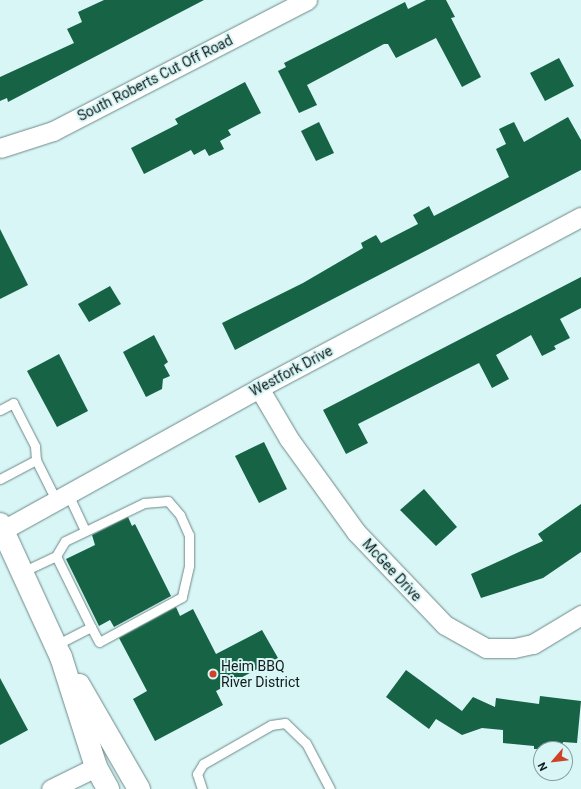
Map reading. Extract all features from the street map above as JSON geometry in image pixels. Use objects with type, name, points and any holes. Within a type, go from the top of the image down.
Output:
[{"type":"main road","points":[[1,527],[59,651],[140,789]]},
{"type":"main road","points":[[59,651],[96,767],[108,789]]},
{"type":"street","name":"South Roberts Cut Off Road","points":[[0,148],[53,131],[307,0]]},
{"type":"street","name":"Westfork Drive","points":[[1,527],[62,497],[259,388],[581,217]]},
{"type":"street","name":"McGee Drive","points":[[259,388],[289,439],[356,532],[445,625],[486,648],[514,648],[534,644],[581,615]]},
{"type":"street","points":[[51,789],[96,767]]},
{"type":"lane","points":[[0,410],[13,403],[35,446],[36,460],[85,530]]},
{"type":"lane","points":[[0,479],[36,460]]},
{"type":"lane","points":[[22,572],[56,556],[65,541],[85,530],[144,503],[168,501],[180,515],[189,535],[189,566],[182,598],[99,642],[56,556]]},
{"type":"lane","points":[[59,651],[91,627]]},
{"type":"lane","points":[[202,789],[197,774],[203,764],[271,726],[286,723],[306,743],[330,789]]},
{"type":"building","points":[[104,0],[204,0],[8,102],[7,98],[0,101],[0,77],[74,43],[67,29],[82,22],[78,12]]},
{"type":"building","points":[[426,0],[446,0],[455,17],[451,18],[481,77],[462,87],[436,38],[396,58],[388,44],[384,44],[307,85],[317,105],[299,113],[278,71],[286,67],[284,63],[405,2],[408,9]]},
{"type":"building","points":[[559,58],[574,86],[545,101],[530,73]]},
{"type":"building","points":[[245,82],[261,113],[228,130],[231,135],[220,141],[224,149],[209,156],[205,149],[194,155],[191,150],[144,174],[131,148],[178,124],[175,119]]},
{"type":"building","points":[[568,117],[581,140],[581,170],[235,350],[222,323],[303,283],[363,248],[361,243],[376,235],[381,243],[418,224],[413,215],[429,206],[434,216],[509,177],[496,149],[506,144],[499,129],[514,122],[524,142]]},
{"type":"building","points":[[319,122],[334,153],[316,161],[301,131]]},
{"type":"building","points":[[0,229],[28,285],[0,299]]},
{"type":"building","points":[[581,277],[581,308],[560,319],[570,338],[554,346],[556,349],[542,356],[531,335],[496,355],[509,379],[492,388],[479,363],[358,424],[368,443],[346,454],[323,410]]},
{"type":"building","points":[[110,286],[121,304],[89,322],[78,304]]},
{"type":"building","points":[[154,335],[168,362],[164,365],[170,376],[163,379],[162,389],[146,397],[123,352]]},
{"type":"building","points":[[59,354],[88,411],[57,427],[27,371]]},
{"type":"building","points":[[264,442],[287,489],[259,503],[235,456]]},
{"type":"building","points":[[424,489],[457,527],[436,546],[400,510]]},
{"type":"building","points":[[581,504],[581,552],[543,578],[481,598],[471,574],[543,541],[538,534]]},
{"type":"building","points":[[128,517],[132,526],[135,524],[171,596],[114,627],[110,620],[99,626],[66,559],[95,545],[92,535]]},
{"type":"building","points":[[176,607],[180,616],[193,609],[216,654],[262,630],[278,658],[216,691],[223,705],[155,741],[133,699],[147,691],[119,638]]},
{"type":"building","points":[[406,670],[462,711],[473,697],[495,707],[496,698],[539,704],[540,696],[581,701],[577,743],[573,743],[573,741],[533,741],[533,746],[503,743],[503,730],[482,728],[462,735],[436,719],[429,729],[386,697]]},
{"type":"building","points":[[0,678],[28,730],[0,745]]},
{"type":"place","name":"Heim BBQ River District","points":[[213,674]]}]
